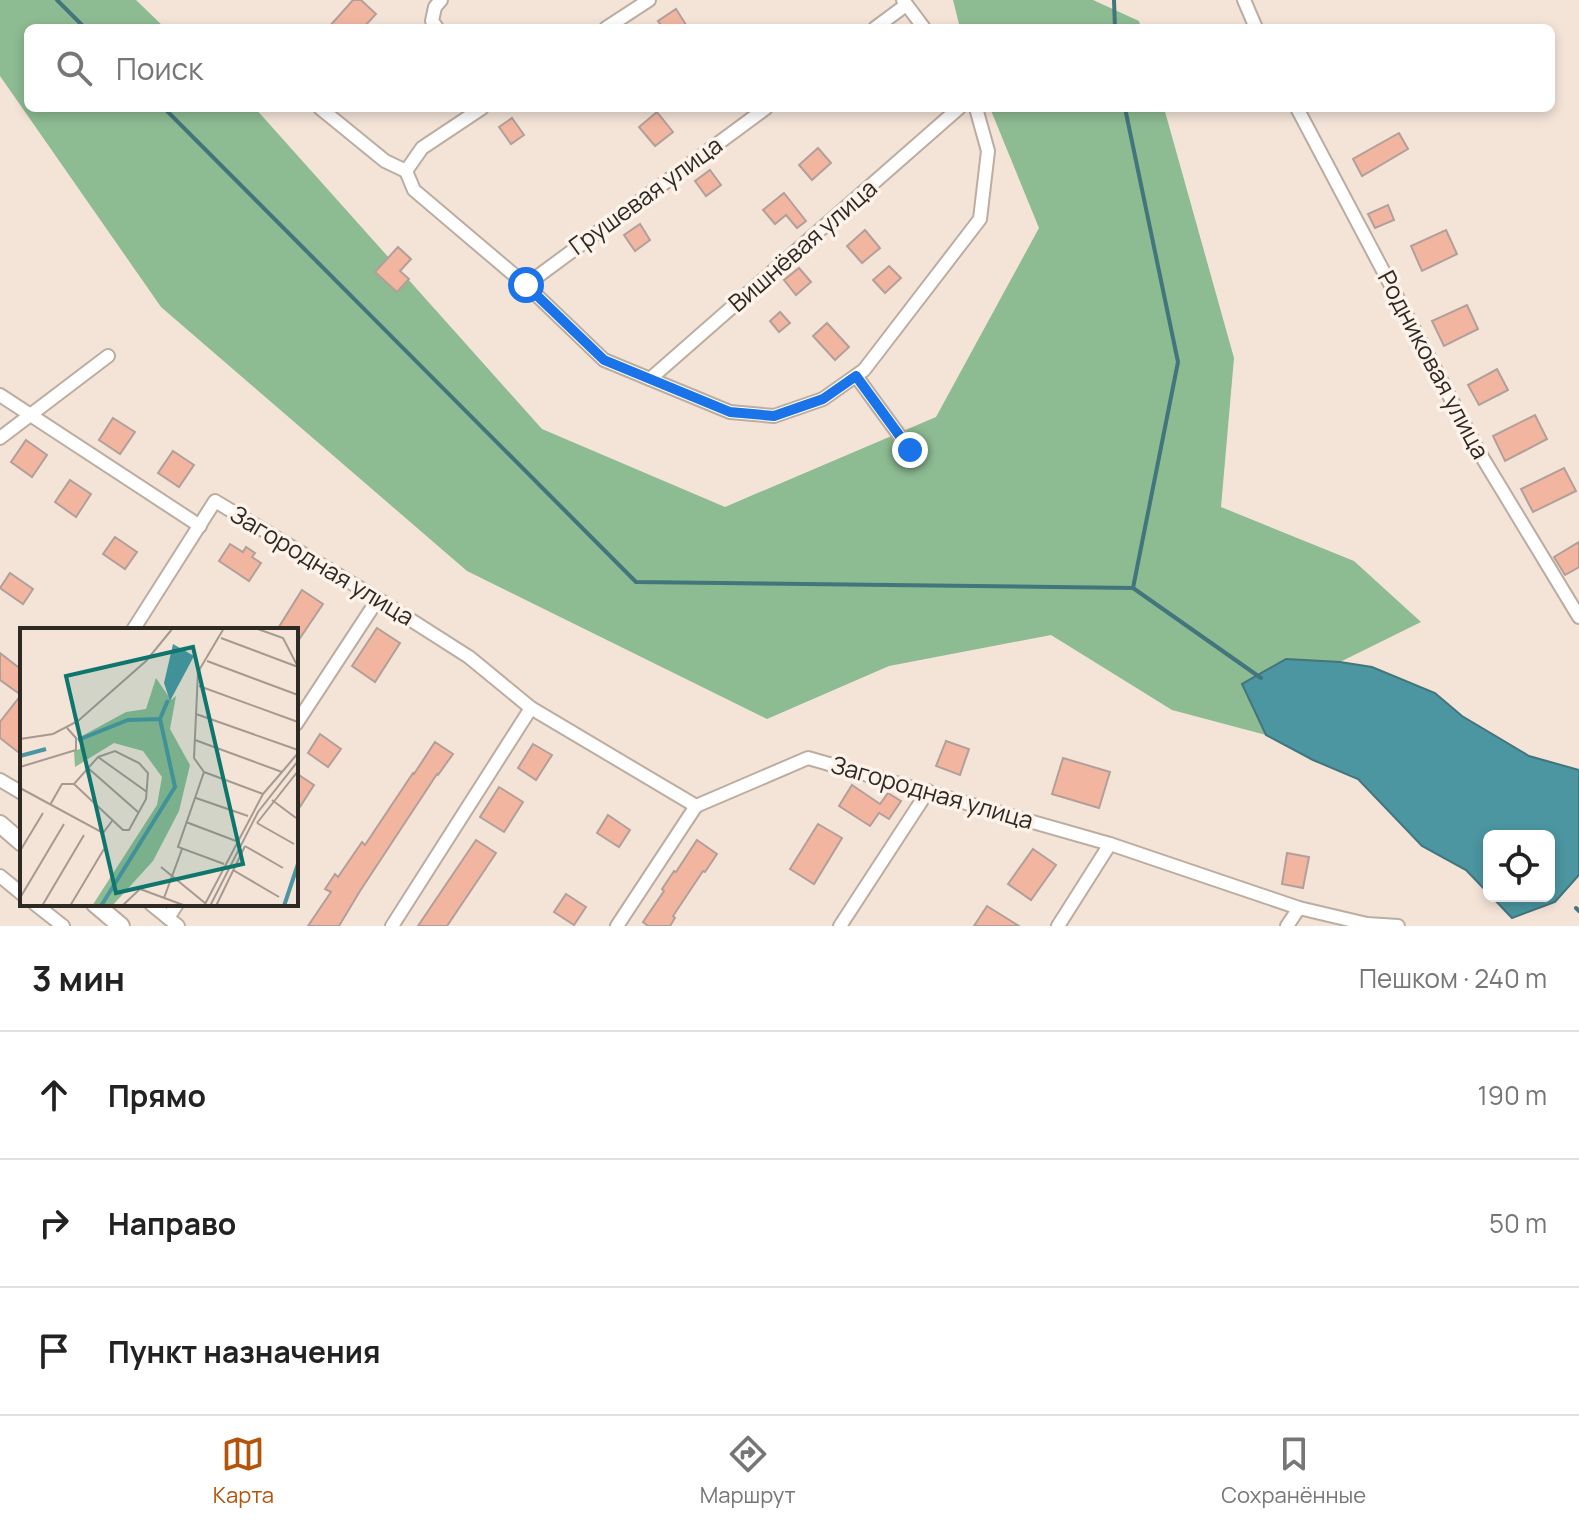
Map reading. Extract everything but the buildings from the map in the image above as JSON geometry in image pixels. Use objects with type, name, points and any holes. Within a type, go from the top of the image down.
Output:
[{"type":"street","points":[[434,24],[435,7],[441,0]]},
{"type":"street","points":[[612,24],[649,0]]},
{"type":"street","points":[[1244,0],[1254,24]]},
{"type":"street","points":[[879,24],[904,2],[921,24]]},
{"type":"street","points":[[325,112],[385,161],[406,171],[414,190],[526,285],[604,360],[730,412],[774,416],[823,399],[864,370],[980,219],[988,151],[977,112]]},
{"type":"street","points":[[406,171],[422,148],[476,112]]},
{"type":"street","name":"Грушевая улица","points":[[526,285],[761,112]]},
{"type":"street","name":"Вишнёвая улица","points":[[650,379],[956,112]]},
{"type":"street","name":"Родниковая улица","points":[[1299,112],[1479,452],[1579,617]]},
{"type":"street","points":[[0,438],[108,356]]},
{"type":"street","points":[[856,376],[910,450]]},
{"type":"street","name":"Загородная улица","points":[[0,395],[200,526],[215,501],[469,657],[531,708],[696,806],[808,758],[1110,844],[1299,908],[1367,924],[1398,926]]},
{"type":"street","points":[[134,628],[200,526]]},
{"type":"street","points":[[298,721],[378,599]]},
{"type":"street","points":[[392,926],[531,708]]},
{"type":"street","points":[[0,781],[20,792]]},
{"type":"street","points":[[840,926],[928,791]]},
{"type":"street","points":[[617,926],[696,806]]},
{"type":"street","points":[[0,824],[20,841]]},
{"type":"street","points":[[1058,926],[1110,844]]},
{"type":"street","points":[[0,876],[20,892]]},
{"type":"street","points":[[38,906],[63,926]]},
{"type":"street","points":[[97,906],[121,926]]},
{"type":"street","points":[[153,906],[173,922]]},
{"type":"street","points":[[1287,926],[1299,908]]},
{"type":"green space","points":[[0,0],[136,0],[161,24],[24,24],[24,110],[0,76]]},
{"type":"green space","points":[[953,0],[1093,0],[1140,24],[959,24]]},
{"type":"green space","points":[[25,112],[259,112],[542,429],[725,507],[936,417],[1039,228],[992,112],[1165,112],[1234,358],[1221,507],[1354,561],[1421,622],[1340,662],[1286,659],[1243,684],[1266,735],[1172,710],[1051,635],[889,666],[767,719],[467,571],[161,307]]},
{"type":"water","points":[[1286,659],[1372,667],[1435,693],[1462,716],[1529,756],[1579,770],[1579,875],[1555,902],[1555,830],[1483,830],[1483,888],[1466,870],[1422,846],[1358,779],[1266,735],[1242,684]]},
{"type":"water","points":[[1497,902],[1555,902],[1512,918]]},
{"type":"waterway","points":[[57,0],[81,24]]},
{"type":"waterway","points":[[1114,0],[1115,24]]},
{"type":"waterway","points":[[168,112],[636,582],[1133,588],[1261,678]]},
{"type":"waterway","points":[[1126,112],[1178,362],[1133,588]]},
{"type":"waterway","points":[[1576,908],[1579,911]]},
{"type":"route","points":[[526,285],[604,360],[730,412],[774,416],[823,399],[856,376],[910,450]]}]
